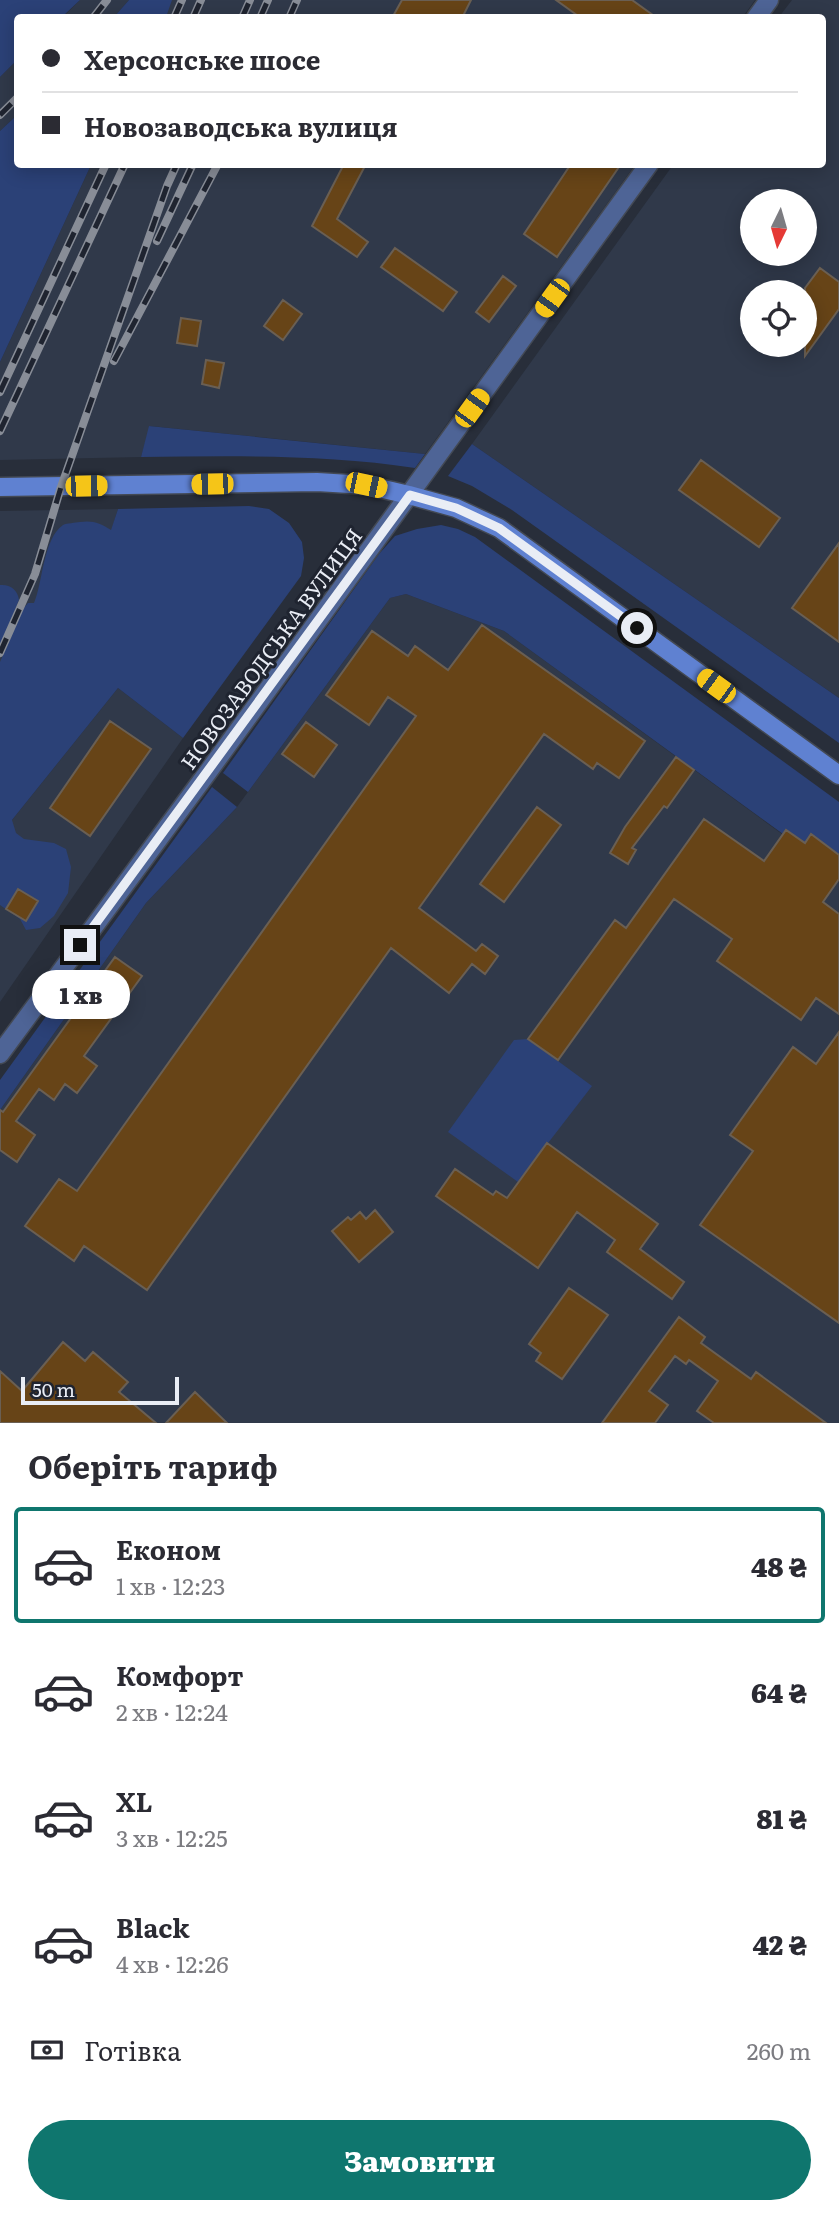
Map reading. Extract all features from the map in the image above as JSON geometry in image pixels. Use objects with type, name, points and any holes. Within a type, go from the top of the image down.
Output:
[{"type":"main road","points":[[0,487],[317,482],[366,485],[456,508],[499,528],[839,775]]},
{"type":"street","name":"НОВОЗАВОДСЬКА ВУЛИЦЯ","points":[[0,1054],[646,168]]},
{"type":"shaded area","points":[[0,0],[80,0],[65,14],[14,14],[14,63],[0,77]]},
{"type":"shaded area","points":[[80,0],[129,0],[117,14],[66,14]]},
{"type":"shaded area","points":[[129,0],[172,0],[167,14],[117,14]]},
{"type":"shaded area","points":[[167,0],[755,0],[745,14],[161,14]]},
{"type":"shaded area","points":[[792,0],[839,0],[839,698],[472,444],[671,168],[826,168],[826,14],[781,14]]},
{"type":"shaded area","points":[[14,63],[14,118],[0,131],[0,77]]},
{"type":"shaded area","points":[[14,118],[14,168],[90,168],[0,362],[0,131]]},
{"type":"shaded area","points":[[90,168],[633,168],[425,454],[150,426],[141,457],[0,460],[0,362]]},
{"type":"shaded area","points":[[149,426],[425,454],[415,468],[313,458],[141,457]]},
{"type":"shaded area","points":[[472,444],[839,698],[839,743],[512,510],[472,486],[448,476]]},
{"type":"shaded area","points":[[249,506],[269,509],[289,523],[302,542],[304,558],[301,576],[183,738],[118,688],[12,820],[16,833],[24,839],[54,843],[66,849],[71,867],[68,893],[54,916],[40,928],[26,930],[20,919],[0,905],[0,662],[23,609],[28,603],[34,603],[51,540],[63,525],[69,523],[92,522],[111,530],[118,509]]},
{"type":"shaded area","points":[[118,509],[103,558],[0,679],[0,511]]},
{"type":"shaded area","points":[[441,525],[475,537],[839,802],[839,855],[811,835],[805,843],[786,830],[783,834],[504,631],[406,594],[390,598],[248,792],[223,773],[379,554],[395,536]]},
{"type":"shaded area","points":[[0,585],[13,588],[19,600],[0,647]]},
{"type":"shaded area","points":[[406,594],[504,631],[782,834],[786,830],[811,834],[839,855],[839,1423],[0,1423],[0,1110],[146,903],[237,807],[390,598]]},
{"type":"shaded area","points":[[118,688],[183,738],[0,1002],[0,822],[8,825]]},
{"type":"shaded area","points":[[212,787],[237,807],[146,903],[0,1110],[0,1080]]},
{"type":"shaded area","points":[[528,1039],[592,1086],[518,1182],[448,1132],[514,1040]]},
{"type":"building","points":[[402,0],[471,0],[464,14],[394,14]]},
{"type":"building","points":[[556,0],[632,0],[651,14],[575,14]]},
{"type":"building","points":[[342,168],[364,168],[337,219],[368,242],[357,257],[312,226]]},
{"type":"building","points":[[568,168],[618,168],[557,257],[524,234]]},
{"type":"building","points":[[395,248],[457,292],[443,311],[381,267]]},
{"type":"building","points":[[820,268],[839,282],[839,309],[817,339],[817,280],[811,280]]},
{"type":"building","points":[[503,276],[516,286],[489,322],[476,312]]},
{"type":"building","points":[[283,300],[302,314],[283,340],[264,326]]},
{"type":"building","points":[[181,318],[201,321],[197,346],[177,343]]},
{"type":"building","points":[[206,360],[224,363],[219,388],[202,384]]},
{"type":"building","points":[[701,460],[780,518],[759,547],[679,490]]},
{"type":"building","points":[[839,543],[839,642],[792,608]]},
{"type":"building","points":[[482,625],[645,741],[619,778],[597,763],[593,769],[544,734],[419,908],[476,951],[482,944],[498,956],[485,974],[472,964],[449,993],[391,948],[147,1290],[84,1246],[74,1261],[25,1226],[59,1179],[77,1191],[416,716],[388,697],[369,725],[326,695],[372,631],[408,656],[415,646],[448,670]]},
{"type":"building","points":[[110,721],[151,749],[90,836],[50,808]]},
{"type":"building","points":[[306,722],[337,745],[314,777],[282,754]]},
{"type":"building","points":[[676,757],[694,770],[667,808],[664,806],[632,848],[636,850],[628,864],[610,853],[625,827]]},
{"type":"building","points":[[537,807],[561,825],[504,902],[480,884]]},
{"type":"building","points":[[704,819],[764,861],[786,830],[805,843],[811,834],[839,855],[839,879],[823,902],[839,914],[839,1014],[816,998],[801,1020],[717,961],[732,939],[674,899],[558,1060],[528,1039],[615,920],[626,928]]},
{"type":"building","points":[[18,889],[38,901],[26,921],[6,909]]},
{"type":"building","points":[[115,957],[142,976],[84,1056],[97,1066],[77,1093],[65,1084],[54,1100],[39,1089],[16,1121],[35,1135],[17,1162],[0,1150],[0,1110],[3,1112]]},
{"type":"building","points":[[839,1032],[839,1323],[700,1225],[753,1151],[730,1135],[793,1047],[816,1064]]},
{"type":"building","points":[[547,1143],[658,1224],[640,1249],[684,1282],[672,1299],[607,1252],[615,1240],[577,1212],[538,1268],[436,1196],[455,1169],[493,1195],[496,1191],[507,1198]]},
{"type":"building","points":[[375,1210],[393,1232],[359,1262],[332,1231],[348,1217],[351,1220],[360,1212],[366,1219]]},
{"type":"building","points":[[569,1288],[608,1315],[562,1379],[536,1361],[541,1353],[529,1344]]},
{"type":"building","points":[[679,1317],[705,1337],[701,1343],[751,1379],[756,1372],[826,1423],[714,1423],[697,1411],[718,1381],[689,1360],[686,1364],[675,1356],[649,1391],[668,1405],[655,1423],[602,1423]]},
{"type":"building","points":[[63,1342],[85,1361],[93,1352],[128,1382],[119,1392],[156,1423],[0,1423],[0,1371],[22,1391]]},
{"type":"building","points":[[195,1392],[227,1423],[166,1423]]},
{"type":"railway","points":[[96,14],[107,0]]},
{"type":"railway","points":[[176,14],[182,0]]},
{"type":"railway","points":[[195,14],[201,0]]},
{"type":"railway","points":[[244,14],[250,0]]},
{"type":"railway","points":[[262,14],[268,0]]},
{"type":"railway","points":[[291,14],[297,0]]},
{"type":"railway","points":[[0,115],[14,101]]},
{"type":"railway","points":[[0,392],[104,168]]},
{"type":"railway","points":[[0,431],[123,168]]},
{"type":"railway","points":[[0,653],[35,574],[61,487],[175,168]]},
{"type":"railway","points":[[157,241],[191,168]]},
{"type":"railway","points":[[114,361],[216,168]]},
{"type":"route","points":[[80,945],[410,495],[456,508],[499,528],[637,628]]}]
